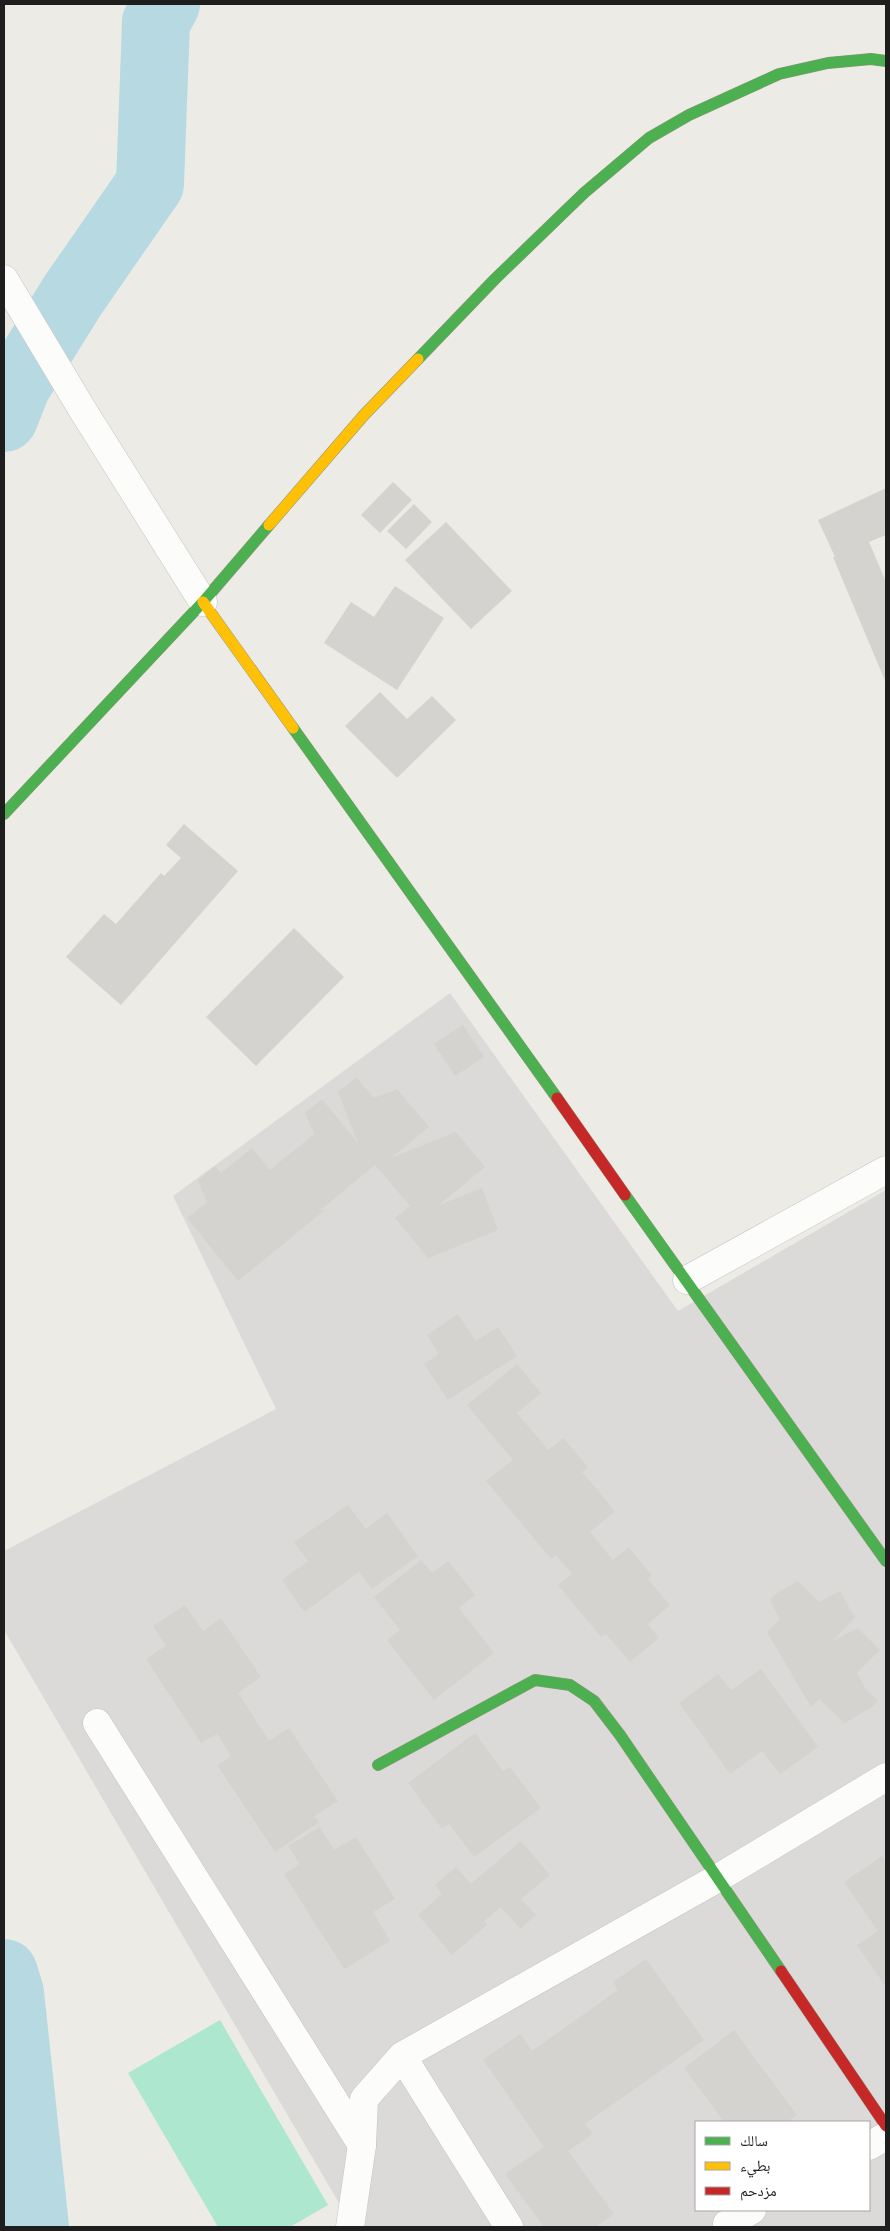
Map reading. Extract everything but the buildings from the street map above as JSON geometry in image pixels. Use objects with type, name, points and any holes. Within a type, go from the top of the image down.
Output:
[{"type":"main road","points":[[4,814],[203,602],[391,386],[584,193],[649,138],[689,115],[779,74],[828,63],[871,59],[886,60]]},
{"type":"main road","points":[[203,602],[886,1561]]},
{"type":"main road","points":[[378,1765],[535,1680],[570,1684],[594,1701],[718,1878],[886,2126]]},
{"type":"street","points":[[4,279],[82,409],[203,602]]},
{"type":"street","points":[[687,1280],[886,1170]]},
{"type":"street","points":[[98,1723],[362,2145]]},
{"type":"street","points":[[350,2227],[362,2145],[364,2099],[402,2056],[718,1878],[886,1777]]},
{"type":"street","points":[[402,2056],[509,2227]]},
{"type":"street","points":[[870,2145],[886,2136]]},
{"type":"street","points":[[727,2224],[750,2211]]},
{"type":"shaded area","points":[[450,993],[678,1311],[886,1190],[886,2227],[353,2227],[4,1630],[4,1551],[276,1409],[173,1196]]},
{"type":"green space","points":[[220,2020],[328,2205],[290,2227],[218,2227],[128,2073]]},
{"type":"waterway","points":[[4,418],[17,385],[73,295],[150,184],[156,22],[166,4]]},
{"type":"waterway","points":[[4,1973],[10,1993],[35,2227]]},
{"type":"traffic: fast","points":[[418,359],[495,279],[584,193],[649,138],[689,115],[779,74],[828,63],[871,59],[886,61]]},
{"type":"traffic: fast","points":[[4,814],[203,602],[269,525]]},
{"type":"traffic: fast","points":[[293,728],[557,1098]]},
{"type":"traffic: fast","points":[[625,1195],[886,1561]]},
{"type":"traffic: fast","points":[[378,1765],[535,1680],[570,1685],[594,1701],[620,1735],[781,1971]]},
{"type":"traffic: slow","points":[[269,525],[364,415],[418,359]]},
{"type":"traffic: slow","points":[[203,602],[293,728]]},
{"type":"traffic: jam","points":[[557,1098],[625,1195]]},
{"type":"traffic: jam","points":[[781,1971],[886,2126]]}]
